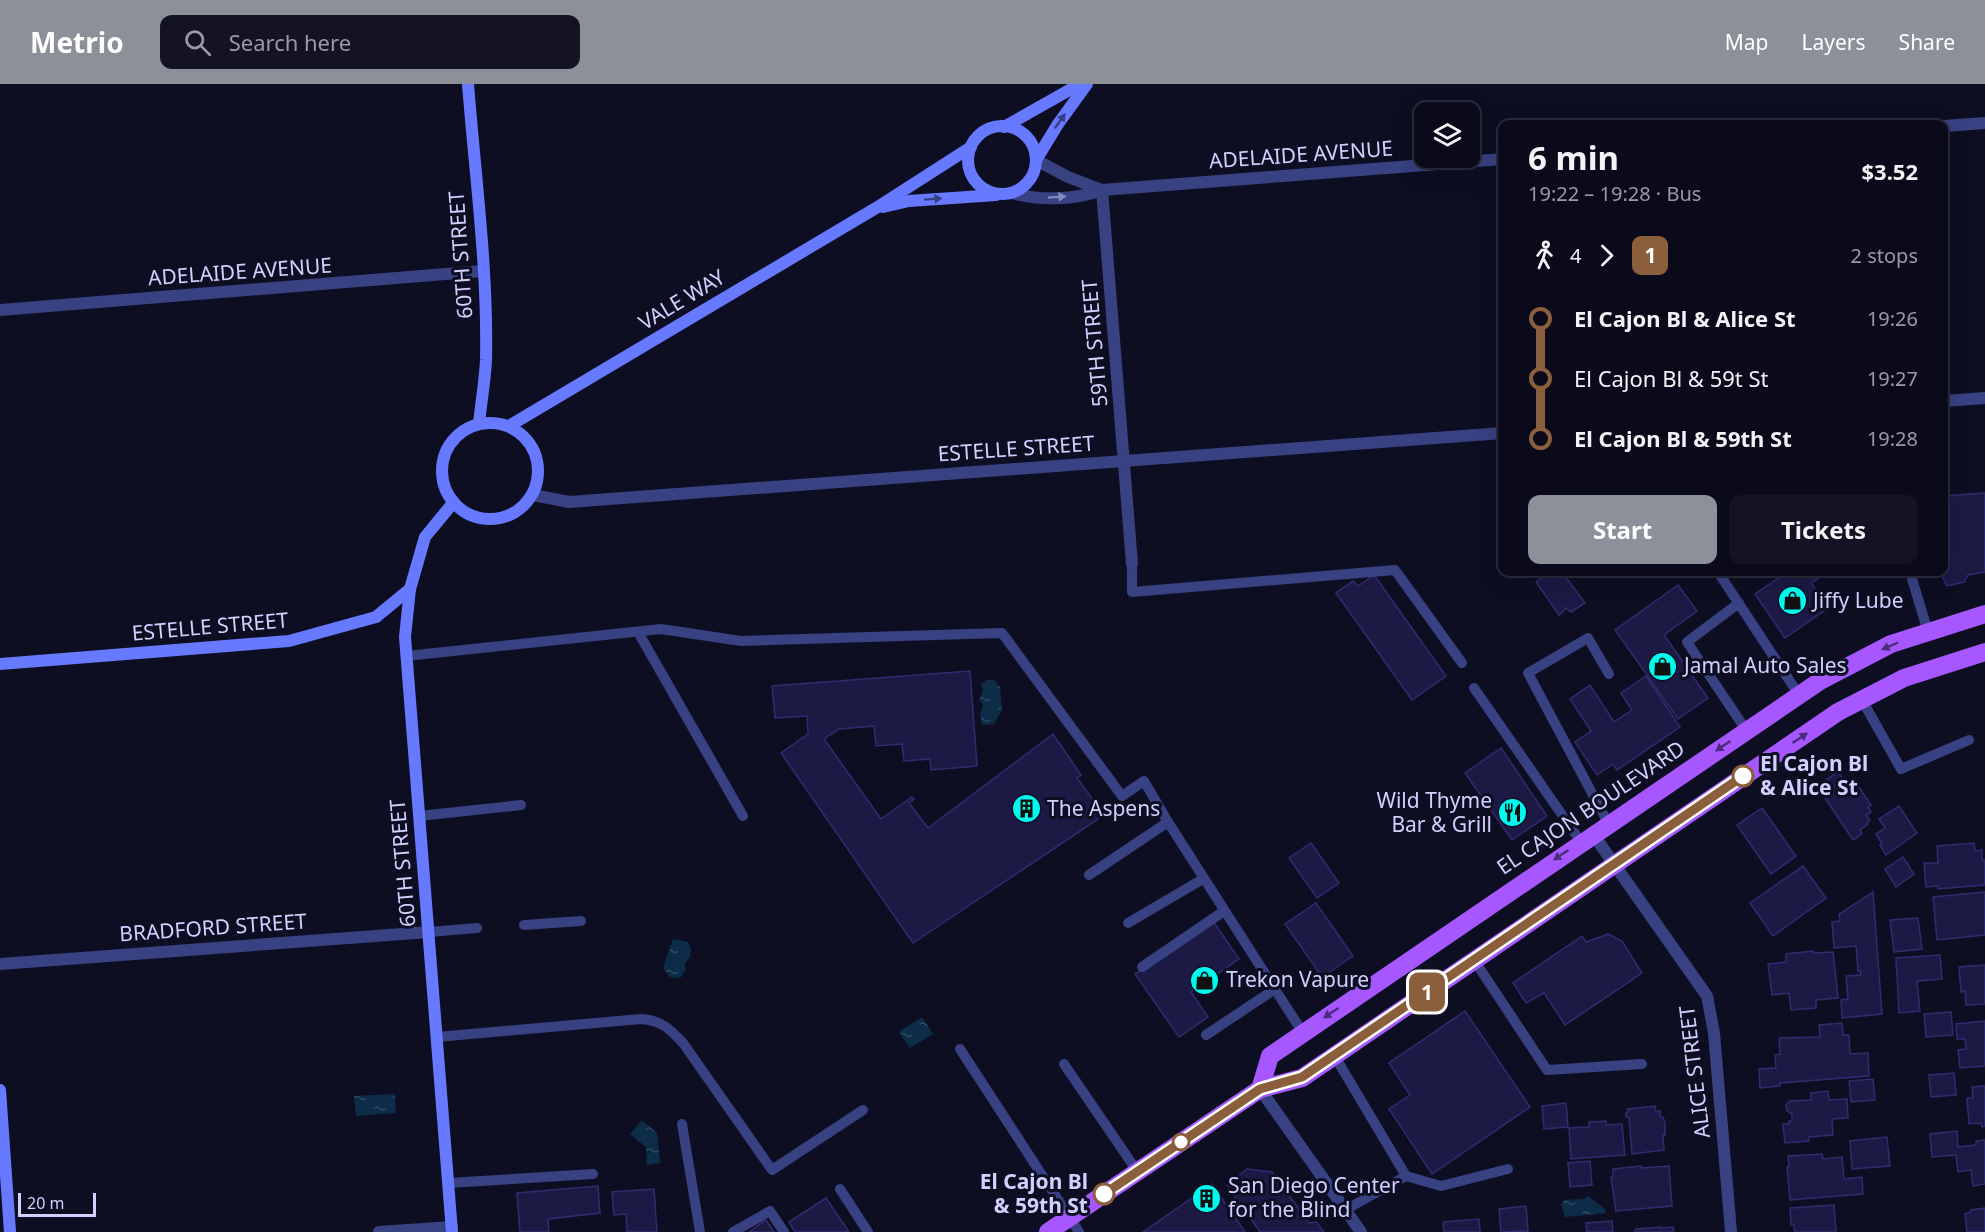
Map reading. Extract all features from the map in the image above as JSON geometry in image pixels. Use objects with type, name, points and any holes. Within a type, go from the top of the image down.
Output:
[{"type":"main road","name":"EL CAJON BOULEVARD","points":[[1260,1089],[1270,1056],[1799,694],[1891,644],[1985,614]]},
{"type":"main road","points":[[1048,1232],[1075,1224],[1137,1171],[1260,1089],[1302,1077],[1839,712],[1905,678],[1985,652]]},
{"type":"street","name":"60TH STREET","points":[[468,84],[483,271],[486,362],[479,424]]},
{"type":"street","name":"VALE WAY","points":[[509,426],[876,208],[971,147],[985,131],[1005,127],[1080,84]]},
{"type":"street","points":[[1036,160],[1087,84]]},
{"type":"street","points":[[1948,126],[1985,123]]},
{"type":"street","points":[[971,147],[968,158],[969,168],[974,178],[990,192],[1006,194],[1022,188],[1035,171],[1035,150],[1023,134],[1005,127]]},
{"type":"street","name":"ADELAIDE AVENUE","points":[[1006,194],[1032,198],[1088,195],[1102,190],[1498,159]]},
{"type":"street","name":"ADELAIDE AVENUE","points":[[1036,160],[1068,177],[1102,190]]},
{"type":"street","name":"59TH STREET","points":[[1102,190],[1132,564]]},
{"type":"street","name":"VALE WAY","points":[[876,208],[909,201],[1006,194]]},
{"type":"street","name":"ADELAIDE AVENUE","points":[[0,310],[483,271]]},
{"type":"street","points":[[1948,401],[1985,398]]},
{"type":"street","points":[[479,424],[509,426],[530,443],[539,469],[533,495],[517,512],[495,520],[472,517],[453,503],[442,481],[443,456],[457,436],[479,424]]},
{"type":"street","name":"ESTELLE STREET","points":[[533,495],[569,502],[1498,433]]},
{"type":"street","name":"60TH STREET","points":[[452,1229],[405,637],[410,589],[424,537],[453,503]]},
{"type":"street","name":"ESTELLE STREET","points":[[0,664],[289,641],[376,617],[410,589]]},
{"type":"street","name":"ALICE STREET","points":[[1594,833],[1707,996],[1714,1033],[1731,1232]]},
{"type":"street","name":"BRADFORD STREET","points":[[0,964],[429,932]]},
{"type":"street","points":[[1260,1089],[1361,1232]]},
{"type":"street","points":[[0,1090],[10,1232]]},
{"type":"street","points":[[379,1232],[452,1229]]},
{"type":"lane","points":[[1132,564],[1132,592],[1395,570],[1462,663]]},
{"type":"lane","points":[[1721,576],[1799,694]]},
{"type":"lane","points":[[1911,576],[1928,632]]},
{"type":"lane","points":[[1739,603],[1687,642],[1746,730]]},
{"type":"lane","points":[[406,656],[662,630],[741,641],[1002,633],[1122,796],[1144,781],[1203,879],[1303,1033]]},
{"type":"lane","points":[[638,632],[743,816]]},
{"type":"lane","points":[[1594,833],[1528,674],[1588,638],[1609,674]]},
{"type":"lane","points":[[1474,688],[1594,833]]},
{"type":"lane","points":[[1862,700],[1901,768],[1969,740]]},
{"type":"lane","points":[[419,816],[521,805]]},
{"type":"lane","points":[[1089,875],[1168,822]]},
{"type":"lane","points":[[1128,923],[1203,879]]},
{"type":"lane","points":[[1142,967],[1224,911]]},
{"type":"lane","points":[[524,925],[581,921]]},
{"type":"lane","points":[[429,932],[477,928]]},
{"type":"lane","points":[[1474,960],[1547,1070],[1642,1064]]},
{"type":"lane","points":[[1206,1035],[1275,989]]},
{"type":"lane","points":[[437,1037],[641,1018],[654,1020],[667,1026],[683,1043],[772,1170],[863,1110]]},
{"type":"lane","points":[[960,1049],[1075,1224]]},
{"type":"lane","points":[[1334,1055],[1406,1176],[1440,1186],[1508,1169]]},
{"type":"lane","points":[[1064,1064],[1137,1171]]},
{"type":"lane","points":[[682,1124],[700,1232]]},
{"type":"lane","points":[[448,1183],[593,1174]]},
{"type":"lane","points":[[1346,1210],[1406,1176]]},
{"type":"lane","points":[[840,1190],[868,1232]]},
{"type":"lane","points":[[733,1232],[770,1211],[784,1232]]},
{"type":"water","points":[[987,680],[994,680],[1000,687],[1002,710],[994,724],[982,725],[980,714],[983,705],[979,700],[983,691],[981,684]]},
{"type":"water","points":[[673,939],[688,942],[691,949],[690,957],[685,962],[685,971],[680,978],[670,977],[663,968]]},
{"type":"water","points":[[922,1017],[933,1034],[910,1048],[899,1032]]},
{"type":"water","points":[[395,1094],[396,1113],[356,1116],[354,1096]]},
{"type":"water","points":[[642,1120],[657,1133],[660,1163],[647,1165],[646,1147],[630,1134]]},
{"type":"water","points":[[1588,1196],[1605,1209],[1606,1213],[1565,1217],[1561,1205],[1564,1200],[1584,1199]]},
{"type":"building","points":[[1985,493],[1985,572],[1968,575],[1964,582],[1947,586],[1942,576],[1948,576],[1948,496]]},
{"type":"building","points":[[1374,575],[1446,676],[1412,700],[1336,593],[1353,581],[1358,586]]},
{"type":"building","points":[[1565,576],[1585,603],[1571,612],[1566,608],[1559,615],[1536,582],[1543,577]]},
{"type":"building","name":"Jiffy Lube","points":[[1781,576],[1822,576],[1811,583],[1828,608],[1785,638],[1755,594]]},
{"type":"building","name":"Jamal Auto Sales","points":[[1678,585],[1697,611],[1664,635],[1708,698],[1678,719],[1615,630]]},
{"type":"building","name":"The Aspens","points":[[970,671],[977,766],[931,770],[930,759],[904,761],[902,744],[876,746],[874,726],[839,729],[824,739],[881,819],[912,797],[914,799],[909,803],[928,828],[1053,734],[1081,775],[1077,778],[1104,815],[913,943],[781,753],[808,734],[807,716],[775,718],[772,686]]},
{"type":"building","points":[[1646,676],[1680,727],[1617,770],[1613,764],[1597,775],[1575,742],[1591,731],[1570,699],[1590,685],[1614,722],[1632,710],[1621,693]]},
{"type":"building","points":[[1501,748],[1547,816],[1512,840],[1465,773]]},
{"type":"building","points":[[1838,772],[1852,792],[1859,787],[1871,805],[1868,807],[1871,812],[1866,815],[1870,820],[1868,824],[1860,830],[1862,834],[1853,840],[1817,786]]},
{"type":"building","points":[[1899,806],[1917,833],[1886,855],[1876,834],[1885,828],[1879,819]]},
{"type":"building","points":[[1762,808],[1796,856],[1771,874],[1737,825]]},
{"type":"building","points":[[1311,843],[1339,883],[1317,898],[1289,858]]},
{"type":"building","points":[[1974,843],[1975,851],[1982,850],[1982,860],[1985,860],[1985,885],[1938,889],[1938,886],[1926,887],[1924,863],[1938,863],[1937,846]]},
{"type":"building","points":[[1903,857],[1914,874],[1896,887],[1885,869]]},
{"type":"building","points":[[1803,866],[1826,898],[1773,936],[1750,903]]},
{"type":"building","points":[[1873,892],[1882,1014],[1842,1018],[1841,1000],[1848,999],[1846,976],[1861,975],[1858,971],[1856,946],[1834,948],[1832,922],[1840,921],[1839,914]]},
{"type":"building","points":[[1985,892],[1985,935],[1937,940],[1933,897]]},
{"type":"building","points":[[1316,903],[1353,956],[1322,977],[1285,924]]},
{"type":"building","points":[[1918,918],[1922,949],[1894,952],[1890,920]]},
{"type":"building","points":[[1213,921],[1239,959],[1191,992],[1208,1017],[1179,1037],[1135,974]]},
{"type":"building","points":[[1608,934],[1622,941],[1642,973],[1565,1025],[1544,993],[1526,1003],[1513,983],[1582,936],[1586,942]]},
{"type":"building","points":[[1813,951],[1813,953],[1833,952],[1838,998],[1816,1000],[1816,1008],[1791,1010],[1789,993],[1772,995],[1768,964],[1786,962],[1786,954]]},
{"type":"building","points":[[1940,955],[1942,979],[1917,981],[1920,1011],[1899,1013],[1896,958]]},
{"type":"building","points":[[1985,965],[1985,1004],[1966,1005],[1965,991],[1961,992],[1959,967]]},
{"type":"building","points":[[1465,1011],[1530,1107],[1432,1174],[1389,1109],[1410,1095],[1389,1063]]},
{"type":"building","points":[[1951,1012],[1953,1035],[1926,1037],[1924,1014]]},
{"type":"building","points":[[1985,1021],[1985,1066],[1960,1068],[1958,1050],[1966,1049],[1965,1039],[1957,1039],[1956,1024]]},
{"type":"building","points":[[1842,1023],[1843,1035],[1849,1035],[1850,1054],[1868,1053],[1869,1076],[1780,1083],[1780,1086],[1760,1088],[1759,1069],[1776,1068],[1775,1055],[1780,1054],[1779,1038],[1820,1037],[1819,1025]]},
{"type":"building","points":[[1954,1073],[1956,1095],[1931,1097],[1929,1075]]},
{"type":"building","points":[[1873,1079],[1875,1100],[1851,1102],[1849,1081]]},
{"type":"building","points":[[1985,1086],[1985,1126],[1982,1127],[1981,1123],[1969,1124],[1967,1098],[1973,1098],[1972,1087]]},
{"type":"building","points":[[1828,1091],[1829,1100],[1847,1099],[1848,1118],[1832,1119],[1833,1135],[1809,1137],[1809,1141],[1785,1143],[1783,1124],[1789,1124],[1789,1121],[1792,1121],[1792,1114],[1787,1111],[1786,1105],[1790,1101],[1811,1100],[1811,1093]]},
{"type":"building","points":[[1566,1103],[1568,1127],[1544,1129],[1542,1106]]},
{"type":"building","points":[[1655,1106],[1656,1112],[1660,1111],[1660,1117],[1663,1117],[1665,1123],[1664,1150],[1632,1154],[1629,1117],[1626,1117],[1627,1109]]},
{"type":"building","points":[[1606,1121],[1606,1125],[1622,1124],[1625,1155],[1571,1159],[1569,1128],[1589,1127],[1589,1122]]},
{"type":"building","points":[[1957,1131],[1958,1147],[1976,1145],[1976,1141],[1985,1140],[1985,1184],[1973,1186],[1971,1170],[1958,1172],[1956,1155],[1932,1157],[1930,1134]]},
{"type":"building","points":[[1887,1137],[1890,1166],[1852,1169],[1850,1141]]},
{"type":"building","points":[[1822,1154],[1823,1159],[1842,1157],[1844,1179],[1862,1177],[1863,1194],[1790,1200],[1788,1156]]},
{"type":"building","points":[[1590,1161],[1592,1185],[1570,1187],[1568,1163]]},
{"type":"building","points":[[1641,1166],[1641,1168],[1669,1166],[1672,1206],[1616,1211],[1611,1177],[1613,1177],[1613,1169]]},
{"type":"building","points":[[1247,1169],[1272,1172],[1309,1223],[1316,1222],[1324,1232],[1260,1232],[1227,1185]]},
{"type":"building","name":"San Diego Center for the Blind","points":[[1212,1184],[1245,1232],[1143,1232],[1173,1211]]},
{"type":"building","points":[[598,1186],[600,1213],[548,1219],[549,1232],[520,1232],[517,1193]]},
{"type":"building","points":[[654,1189],[657,1232],[627,1232],[626,1214],[614,1215],[612,1192]]},
{"type":"building","points":[[826,1198],[849,1232],[795,1232],[789,1222]]},
{"type":"building","points":[[1834,1205],[1836,1232],[1795,1232],[1794,1225],[1791,1225],[1790,1208]]},
{"type":"building","points":[[1526,1206],[1528,1231],[1501,1232],[1499,1209]]},
{"type":"building","points":[[1985,1208],[1985,1232],[1967,1232],[1965,1214],[1971,1210]]},
{"type":"building","points":[[1479,1219],[1480,1232],[1444,1232],[1443,1222]]},
{"type":"building","points":[[766,1220],[774,1232],[749,1232]]},
{"type":"building","points":[[1612,1221],[1613,1232],[1587,1232],[1586,1223]]},
{"type":"building","points":[[1673,1227],[1674,1232],[1634,1232],[1636,1229]]},
{"type":"bus line","name":"1","points":[[1104,1194],[1260,1089],[1302,1077],[1743,776]]},
{"type":"place","name":"Jiffy Lube","points":[[1792,601]]},
{"type":"place","name":"Jamal Auto Sales","points":[[1663,666]]},
{"type":"place","name":"El Cajon Bl & Alice St","points":[[1743,776]]},
{"type":"place","name":"The Aspens","points":[[1026,809]]},
{"type":"place","name":"Wild Thyme Bar & Grill","points":[[1513,813]]},
{"type":"place","name":"Trekon Vapure","points":[[1205,980]]},
{"type":"place","name":"El Cajon Bl & 59th St","points":[[1104,1194]]},
{"type":"place","name":"San Diego Center for the Blind","points":[[1207,1198]]}]
